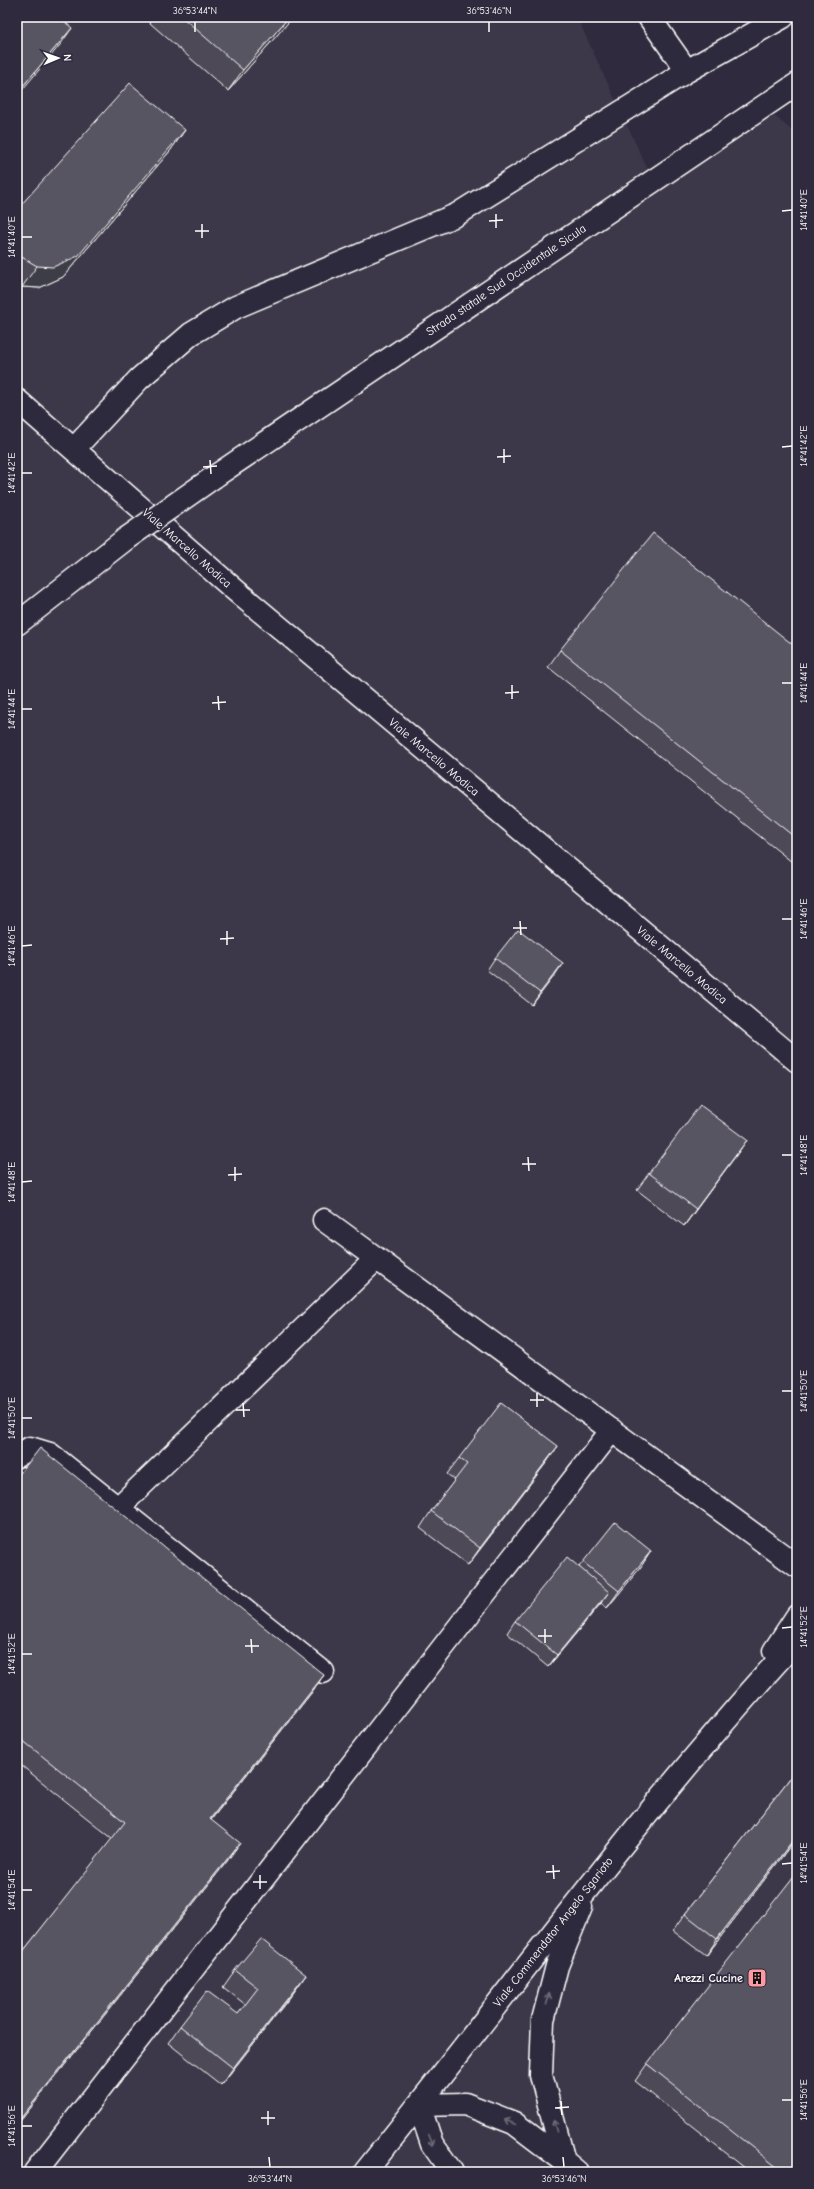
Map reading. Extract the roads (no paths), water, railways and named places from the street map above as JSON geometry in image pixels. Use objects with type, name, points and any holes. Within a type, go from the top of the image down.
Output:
[{"type":"street","points":[[649,17],[687,71]]},
{"type":"street","points":[[74,449],[139,379],[191,334],[236,307],[456,215],[687,71],[783,17]]},
{"type":"street","name":"Strada statale Sud Occidentale Sicula","points":[[17,624],[127,538],[214,477],[797,84]]},
{"type":"street","name":"Viale Marcello Modica","points":[[17,400],[235,590],[797,1061]]},
{"type":"street","points":[[324,1220],[797,1566]]},
{"type":"street","points":[[118,1508],[376,1259]]},
{"type":"street","points":[[35,2172],[612,1430]]},
{"type":"street","points":[[17,1456],[30,1448],[50,1454],[323,1672]]},
{"type":"street","points":[[746,1696],[797,1616]]},
{"type":"street","points":[[746,1696],[797,1640]]},
{"type":"street","name":"Viale Commendator Angelo Sgarioto","points":[[365,2172],[593,1879],[746,1696]]},
{"type":"street","points":[[571,2166],[541,2075],[543,2020],[557,1966],[593,1879]]},
{"type":"street","points":[[452,2172],[432,2144],[419,2104],[465,2104],[514,2123],[571,2166]]},
{"type":"place","name":"Arezzi Cucine","points":[[757,1978]]}]
